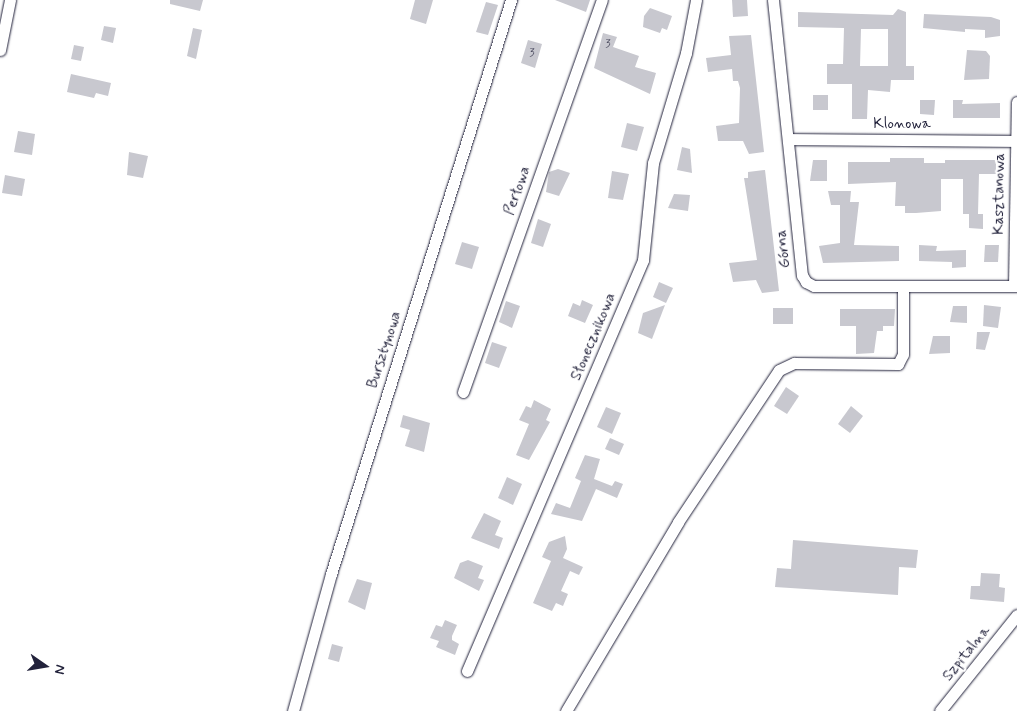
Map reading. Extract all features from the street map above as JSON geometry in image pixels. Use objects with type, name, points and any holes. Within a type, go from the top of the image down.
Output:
[{"type":"street","points":[[0,50],[10,0]]},
{"type":"street","name":"Bursztynowa","points":[[293,711],[339,547],[511,0]]},
{"type":"street","name":"Perłowa","points":[[463,392],[602,0]]},
{"type":"street","name":"Słonecznikowa","points":[[467,671],[643,260],[653,163],[686,52],[696,0]]},
{"type":"street","name":"Górna","points":[[773,0],[802,275],[806,282],[814,286],[1016,286]]},
{"type":"street","name":"Kasztanowa","points":[[1016,286],[1017,102]]},
{"type":"street","name":"Klonowa","points":[[788,139],[1017,141]]},
{"type":"street","points":[[566,711],[678,522],[779,370],[794,363],[898,364],[903,354],[903,286]]},
{"type":"street","name":"Szpitalna","points":[[940,711],[1017,615]]},
{"type":"building","points":[[170,0],[203,0],[200,11],[170,4]]},
{"type":"building","points":[[415,0],[433,0],[426,24],[410,19]]},
{"type":"building","points":[[555,0],[590,0],[586,12]]},
{"type":"building","points":[[732,0],[747,0],[748,16],[733,17]]},
{"type":"building","points":[[486,2],[498,5],[488,35],[476,32]]},
{"type":"building","points":[[650,8],[672,16],[667,30],[662,28],[660,33],[643,27],[644,16]]},
{"type":"building","points":[[898,9],[906,12],[906,66],[914,66],[914,80],[891,80],[890,92],[868,90],[867,119],[852,119],[852,84],[827,84],[827,64],[843,64],[844,28],[798,27],[798,12],[893,15]],"holes":[[[861,29],[888,29],[888,66],[860,66]]]},
{"type":"building","points":[[924,14],[991,17],[1000,20],[1000,36],[985,38],[985,30],[965,29],[965,32],[923,28]]},
{"type":"building","points":[[104,26],[116,28],[113,43],[101,40]]},
{"type":"building","points":[[193,28],[202,30],[196,59],[187,56]]},
{"type":"building","points":[[603,33],[617,37],[613,47],[639,56],[635,67],[656,73],[650,94],[594,68]]},
{"type":"building","points":[[751,35],[764,152],[749,154],[743,141],[718,141],[716,126],[739,123],[740,88],[738,81],[733,81],[732,69],[708,72],[706,58],[731,55],[729,36]]},
{"type":"building","points":[[528,40],[542,44],[535,68],[521,63]]},
{"type":"building","points":[[74,45],[84,47],[81,61],[71,59]]},
{"type":"building","points":[[967,50],[986,51],[990,56],[989,79],[964,80]]},
{"type":"building","points":[[71,74],[111,83],[108,96],[96,93],[94,98],[67,92]]},
{"type":"building","points":[[813,95],[828,95],[828,110],[813,110]]},
{"type":"building","points":[[920,100],[935,100],[934,115],[920,114]]},
{"type":"building","points":[[953,100],[963,100],[962,104],[1000,103],[1000,118],[953,118]]},
{"type":"building","points":[[627,123],[644,127],[637,151],[621,147]]},
{"type":"building","points":[[18,131],[35,134],[32,155],[14,152]]},
{"type":"building","points":[[682,147],[690,149],[692,173],[677,170]]},
{"type":"building","points":[[129,152],[148,156],[143,178],[127,175]]},
{"type":"building","points":[[890,158],[924,158],[924,163],[945,163],[945,160],[996,160],[996,174],[979,174],[978,214],[983,214],[983,229],[969,228],[969,214],[963,214],[963,179],[941,179],[941,211],[916,213],[905,213],[905,206],[895,206],[896,182],[848,184],[848,162],[890,162]]},
{"type":"building","points":[[813,160],[827,160],[827,181],[810,181]]},
{"type":"building","points":[[558,169],[570,173],[559,196],[546,192],[549,172]]},
{"type":"building","points":[[765,170],[779,291],[762,293],[756,280],[733,282],[729,263],[757,260],[744,178],[748,178],[748,172]]},
{"type":"building","points":[[612,171],[629,174],[623,200],[608,198]]},
{"type":"building","points":[[5,175],[25,179],[22,196],[2,193]]},
{"type":"building","points":[[828,191],[851,191],[850,202],[859,202],[854,245],[899,246],[899,261],[823,263],[819,246],[840,243],[840,205],[831,205]]},
{"type":"building","points":[[674,194],[690,195],[688,211],[668,208]]},
{"type":"building","points":[[538,219],[551,224],[543,247],[531,243]]},
{"type":"building","points":[[462,242],[479,247],[472,269],[455,264]]},
{"type":"building","points":[[919,245],[937,246],[936,251],[966,250],[966,267],[952,268],[952,262],[919,261]]},
{"type":"building","points":[[985,245],[999,245],[998,262],[984,262]]},
{"type":"building","points":[[659,282],[673,288],[666,303],[653,297]]},
{"type":"building","points":[[582,300],[593,305],[585,323],[568,316],[573,303],[580,306]]},
{"type":"building","points":[[506,301],[520,306],[512,328],[499,322]]},
{"type":"building","points":[[665,305],[652,339],[638,333],[643,313]]},
{"type":"building","points":[[984,305],[1001,307],[998,328],[983,326]]},
{"type":"building","points":[[953,306],[967,306],[967,323],[950,322]]},
{"type":"building","points":[[773,308],[793,308],[793,324],[773,324]]},
{"type":"building","points":[[840,309],[895,309],[894,326],[883,326],[883,331],[877,331],[874,353],[856,354],[856,326],[840,326]]},
{"type":"building","points":[[977,332],[990,332],[985,350],[976,349]]},
{"type":"building","points":[[933,336],[950,336],[950,353],[929,354]]},
{"type":"building","points":[[492,342],[507,347],[499,368],[485,363]]},
{"type":"building","points":[[786,387],[799,396],[787,414],[774,406]]},
{"type":"building","points":[[534,400],[551,409],[546,420],[550,422],[529,460],[516,455],[529,424],[519,420],[526,406],[531,408]]},
{"type":"building","points":[[851,406],[863,416],[850,433],[838,424]]},
{"type":"building","points":[[606,407],[621,413],[612,434],[597,427]]},
{"type":"building","points":[[403,415],[430,423],[424,452],[405,446],[410,430],[400,427]]},
{"type":"building","points":[[610,438],[624,444],[619,455],[605,449]]},
{"type":"building","points":[[585,455],[600,459],[594,479],[612,486],[615,481],[623,484],[617,498],[596,489],[582,521],[551,514],[556,503],[570,508],[581,481],[575,478]]},
{"type":"building","points":[[507,477],[522,484],[513,505],[498,498]]},
{"type":"building","points":[[484,513],[501,521],[495,535],[503,538],[499,549],[471,538]]},
{"type":"building","points":[[565,536],[567,549],[563,558],[583,567],[579,575],[570,571],[561,591],[568,594],[563,606],[556,603],[552,611],[533,603],[551,561],[542,557],[549,542]]},
{"type":"building","points":[[793,540],[918,550],[916,568],[899,567],[898,595],[775,587],[777,568],[791,569]]},
{"type":"building","points":[[468,560],[483,566],[478,578],[484,580],[479,591],[454,578],[460,563]]},
{"type":"building","points":[[981,573],[1000,574],[999,587],[1005,588],[1004,602],[970,599],[971,586],[980,586]]},
{"type":"building","points":[[357,579],[372,583],[365,610],[348,602]]},
{"type":"building","points":[[445,620],[457,625],[452,636],[452,640],[459,644],[455,655],[436,647],[439,641],[430,638],[436,625],[442,627]]},
{"type":"building","points":[[332,644],[343,647],[339,662],[328,659]]}]
